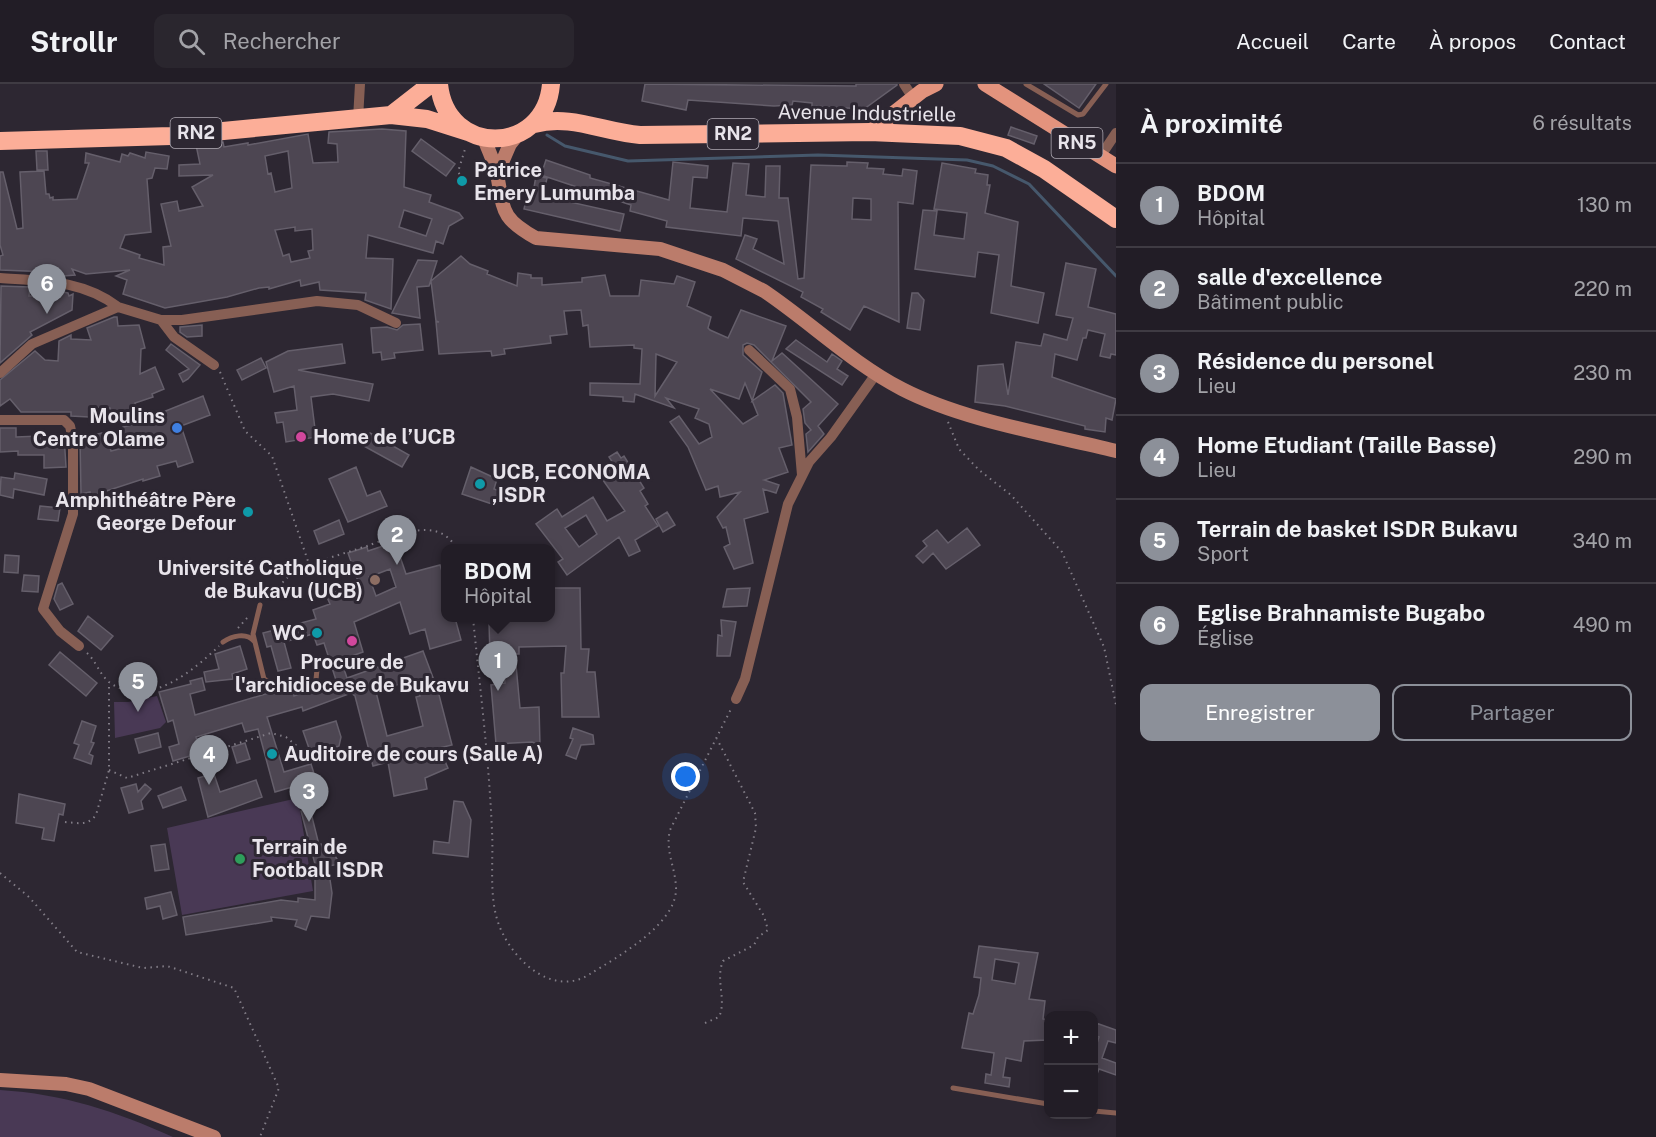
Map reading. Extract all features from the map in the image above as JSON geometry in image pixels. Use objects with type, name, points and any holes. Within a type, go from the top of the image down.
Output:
[{"type":"highway","points":[[391,116],[431,84]]},
{"type":"highway","points":[[439,84],[447,112],[477,136]]},
{"type":"highway","points":[[526,128],[545,108],[551,87]]},
{"type":"highway","name":"Avenue Industrielle","points":[[551,87],[556,100],[567,110],[596,126]]},
{"type":"highway","name":"RN2","points":[[3,139],[159,136],[391,116],[427,119],[477,136]]},
{"type":"highway","name":"Avenue Industrielle","points":[[477,136],[498,139],[526,128],[566,120],[623,134],[640,135],[870,132],[960,136],[1006,148],[1044,169],[1116,219]]},
{"type":"main road","points":[[870,132],[913,98],[936,84]]},
{"type":"main road","name":"RN5","points":[[985,84],[1116,166]]},
{"type":"street","points":[[358,119],[360,84]]},
{"type":"street","points":[[904,84],[913,98]]},
{"type":"street","points":[[497,174],[510,144],[526,128]]},
{"type":"street","points":[[1100,157],[1116,133]]},
{"type":"street","points":[[477,136],[497,174],[499,197],[504,209],[519,228],[536,238],[660,249],[723,270],[764,291],[876,374],[917,396],[941,405],[1116,451]]},
{"type":"street","points":[[0,278],[75,285],[105,296],[118,307],[161,320],[182,320],[317,301],[358,305],[396,323]]},
{"type":"street","points":[[0,373],[32,344],[118,307]]},
{"type":"street","points":[[161,320],[174,337],[214,365]]},
{"type":"street","points":[[749,350],[790,389],[798,417],[802,475]]},
{"type":"street","points":[[736,699],[745,679],[770,584],[781,525],[802,475],[876,374]]},
{"type":"street","points":[[0,420],[42,418],[64,420],[70,426],[73,440],[73,514],[43,609],[60,631],[79,646]]},
{"type":"street","points":[[0,1080],[66,1084],[89,1089],[214,1137]]},
{"type":"lane","points":[[1026,84],[1078,115],[1083,114],[1106,84]]},
{"type":"lane","points":[[260,605],[255,620],[255,642],[264,680],[268,683],[288,682],[304,687],[313,685],[317,669]]},
{"type":"lane","points":[[223,642],[229,638],[242,636],[250,637],[255,642]]},
{"type":"lane","points":[[952,1088],[1044,1103]]},
{"type":"lane","points":[[1098,1111],[1116,1113]]},
{"type":"path","points":[[463,179],[458,172],[477,136]]},
{"type":"path","points":[[214,365],[223,374],[234,410],[245,431],[272,456],[309,564]]},
{"type":"path","points":[[941,405],[959,449],[979,470],[1011,495],[1062,552],[1104,647],[1109,683],[1116,705]]},
{"type":"path","points":[[109,682],[134,691],[155,689],[175,682],[198,666],[289,576],[309,564],[404,531],[423,529],[441,535],[451,544]]},
{"type":"path","points":[[473,622],[492,830],[495,910],[503,935],[537,975],[559,983],[582,980],[614,960],[662,922],[676,896],[675,870],[666,846],[670,830],[736,699]]},
{"type":"path","points":[[65,822],[91,821],[96,815],[109,771],[109,682],[94,659],[79,646]]},
{"type":"path","points":[[109,771],[127,778],[271,733],[286,737],[304,752]]},
{"type":"path","points":[[705,1023],[719,1017],[723,1010],[718,976],[723,961],[754,945],[758,937],[768,930],[764,916],[743,882],[756,828],[755,813],[717,739]]},
{"type":"path","points":[[0,873],[29,897],[77,952],[143,968],[167,966],[234,988],[279,1088],[260,1137]]},
{"type":"shaded area","points":[[157,696],[166,722],[160,728],[115,738],[114,702],[128,702]]},
{"type":"shaded area","name":"Terrain de Football ISDR","points":[[298,798],[313,891],[182,915],[167,828]]},
{"type":"shaded area","points":[[0,1090],[46,1095],[89,1105],[173,1137],[0,1137]]},
{"type":"building","points":[[645,84],[897,85],[864,109],[812,106],[812,103],[793,101],[792,105],[774,106],[688,100],[686,110],[642,101]]},
{"type":"building","points":[[1044,84],[1096,84],[1079,108]]},
{"type":"building","points":[[1011,127],[1037,136],[1034,144],[1008,135]]},
{"type":"building","points":[[382,129],[406,131],[404,187],[431,195],[429,202],[459,213],[463,218],[449,226],[443,244],[436,241],[433,253],[368,235],[366,258],[393,259],[391,309],[365,300],[366,293],[320,290],[319,282],[301,286],[300,280],[269,289],[269,287],[259,288],[227,297],[165,308],[123,294],[127,280],[116,276],[130,270],[86,274],[72,269],[75,275],[63,276],[51,272],[0,270],[0,256],[3,255],[0,245],[0,172],[3,172],[17,229],[23,228],[20,172],[44,171],[46,194],[49,194],[50,198],[53,197],[53,200],[77,199],[89,163],[85,163],[86,153],[120,162],[122,154],[128,156],[130,153],[145,158],[146,152],[169,156],[167,169],[155,168],[152,178],[147,179],[151,232],[125,235],[120,248],[140,255],[139,258],[164,265],[163,247],[171,246],[161,204],[177,201],[179,211],[203,206],[192,187],[213,175],[179,176],[179,165],[200,164],[196,145],[223,142],[224,147],[248,143],[248,145],[308,134],[313,163],[338,162],[337,144],[328,143],[329,132]],"holes":[[[288,151],[292,188],[275,192],[271,173],[268,174],[265,156]],[[404,210],[432,219],[426,236],[399,227]],[[295,227],[295,231],[312,229],[313,250],[308,251],[310,258],[291,262],[289,254],[283,256],[275,230]]]},
{"type":"building","points":[[421,139],[455,164],[446,176],[412,151]]},
{"type":"building","points":[[36,151],[47,151],[48,170],[37,170]]},
{"type":"building","points":[[546,160],[590,175],[590,178],[669,200],[673,162],[708,166],[707,178],[693,177],[690,208],[727,212],[733,163],[749,164],[746,195],[765,197],[766,166],[780,166],[779,198],[788,198],[798,279],[804,278],[811,165],[847,166],[847,162],[868,163],[867,168],[884,169],[883,174],[902,176],[903,169],[917,171],[913,204],[898,202],[899,322],[864,306],[850,330],[821,312],[823,309],[801,297],[803,292],[736,259],[745,235],[757,239],[753,249],[784,264],[778,221],[743,218],[741,236],[666,227],[667,221],[630,211],[631,205],[604,196],[605,192],[587,187],[586,190],[541,175]],"holes":[[[853,198],[871,199],[871,220],[852,219]]]},
{"type":"building","points":[[942,163],[976,169],[975,173],[988,175],[987,185],[990,185],[985,213],[1018,222],[1011,286],[1044,293],[1038,323],[991,313],[999,255],[978,252],[975,277],[915,269],[923,210],[937,211],[934,235],[964,239],[967,213],[934,209]]},
{"type":"building","points":[[536,176],[547,178],[543,196],[624,214],[620,231],[524,209],[528,192],[533,193]]},
{"type":"building","points":[[461,256],[470,264],[488,271],[487,274],[517,286],[518,273],[531,275],[531,278],[542,278],[542,285],[582,282],[582,278],[605,275],[610,296],[639,296],[641,280],[674,284],[677,276],[695,282],[687,306],[711,317],[708,328],[710,330],[728,338],[741,310],[786,326],[772,361],[782,353],[838,404],[818,426],[824,434],[808,452],[806,434],[811,430],[805,423],[803,409],[811,402],[754,345],[747,343],[743,345],[743,355],[762,372],[752,401],[775,385],[783,393],[792,445],[779,448],[788,472],[764,480],[779,485],[776,493],[763,489],[768,512],[744,519],[753,563],[734,569],[724,547],[730,544],[726,527],[723,528],[717,517],[740,492],[720,497],[718,486],[706,490],[688,447],[670,422],[679,416],[699,444],[712,437],[709,424],[695,418],[699,409],[666,398],[674,408],[635,394],[634,402],[623,401],[623,397],[590,395],[590,383],[640,384],[642,349],[634,348],[634,345],[590,347],[588,325],[583,326],[581,310],[564,311],[567,334],[550,336],[551,343],[504,349],[505,354],[492,356],[491,351],[439,354],[436,322],[439,322],[436,321],[431,281]],"holes":[[[656,354],[677,362],[655,396]],[[745,383],[758,415],[743,424],[710,389],[739,399]]]},
{"type":"building","points":[[418,260],[437,261],[429,286],[417,287],[420,318],[392,313]]},
{"type":"building","points":[[1066,263],[1096,269],[1088,307],[1116,314],[1116,355],[1111,354],[1110,358],[1100,356],[1105,334],[1088,330],[1086,338],[1083,338],[1077,360],[1055,354],[1052,377],[1116,399],[1112,420],[1106,418],[1105,432],[1085,429],[1085,426],[1005,406],[975,402],[978,366],[1003,364],[1008,395],[1016,342],[1041,346],[1044,334],[1067,340],[1073,318],[1056,315]]},
{"type":"building","points":[[1,286],[30,287],[29,296],[53,296],[51,290],[68,293],[69,296],[73,294],[72,310],[30,332],[32,335],[0,363]]},
{"type":"building","points":[[912,293],[918,293],[924,300],[920,330],[907,328]]},
{"type":"building","points":[[117,317],[118,326],[139,325],[145,348],[141,349],[140,374],[155,367],[164,389],[152,394],[153,397],[135,403],[139,421],[113,419],[110,408],[90,407],[89,417],[71,416],[71,412],[21,412],[10,399],[0,406],[0,380],[35,351],[45,360],[58,361],[59,341],[71,335],[71,339],[91,340],[87,328]]},
{"type":"building","points":[[420,324],[423,350],[394,353],[395,358],[382,360],[381,352],[373,353],[371,328],[387,327],[397,330],[403,325]]},
{"type":"building","points":[[202,325],[202,336],[187,337],[180,332],[180,327]]},
{"type":"building","points":[[796,340],[827,362],[832,354],[842,361],[837,369],[848,376],[842,385],[786,349]]},
{"type":"building","points":[[171,344],[200,365],[183,382],[179,374],[189,369],[166,350]]},
{"type":"building","points":[[342,344],[345,363],[298,370],[373,384],[369,401],[333,394],[311,397],[316,437],[286,442],[283,422],[277,423],[275,413],[297,410],[294,386],[274,392],[266,362],[288,351]]},
{"type":"building","points":[[261,358],[266,368],[242,380],[237,370]]},
{"type":"building","points":[[203,396],[210,415],[181,426],[193,462],[178,467],[176,461],[157,466],[160,476],[143,481],[143,479],[91,496],[90,492],[81,494],[80,438],[95,438],[94,435],[106,432],[111,451],[127,447],[123,427],[153,420],[153,416]]},
{"type":"building","points":[[0,428],[16,428],[16,437],[64,435],[66,467],[44,468],[44,455],[18,455],[18,451],[0,452]]},
{"type":"building","points":[[370,433],[409,455],[402,467],[353,440]]},
{"type":"building","points":[[617,452],[621,458],[624,456],[644,488],[640,491],[648,504],[645,506],[658,526],[635,540],[640,551],[629,556],[619,537],[567,575],[558,562],[563,559],[555,549],[555,544],[551,544],[536,524],[557,509],[562,517],[593,497],[607,521],[625,511],[600,476],[615,466],[609,457]],"holes":[[[586,515],[597,534],[579,547],[565,528]]]},
{"type":"building","points":[[356,467],[367,496],[380,491],[387,506],[348,522],[329,479]]},
{"type":"building","name":"UCB, ECONOMA ,ISDR","points":[[471,467],[497,479],[494,489],[500,491],[495,505],[462,494]]},
{"type":"building","points":[[15,473],[47,479],[44,495],[14,489],[13,498],[0,495],[1,477],[14,479]]},
{"type":"building","points":[[40,506],[60,508],[58,521],[38,519]]},
{"type":"building","points":[[667,512],[675,525],[663,532],[656,519]]},
{"type":"building","points":[[339,520],[344,534],[319,544],[314,531]]},
{"type":"building","points":[[967,528],[980,545],[946,569],[933,553],[923,563],[916,556],[927,546],[923,541],[937,530],[948,543]]},
{"type":"building","points":[[395,542],[406,574],[440,565],[441,622],[456,622],[461,640],[430,649],[425,629],[410,634],[400,602],[354,622],[363,652],[341,660],[347,678],[423,651],[438,691],[452,745],[439,748],[448,768],[425,778],[427,789],[394,796],[388,762],[373,766],[355,696],[351,693],[303,711],[302,707],[267,717],[284,772],[311,764],[316,780],[275,792],[258,729],[245,732],[242,723],[196,737],[200,753],[173,761],[169,747],[179,744],[173,720],[168,722],[159,692],[191,684],[190,681],[202,678],[205,690],[190,694],[195,715],[289,687],[292,688],[294,696],[336,680],[324,643],[317,645],[313,634],[284,642],[291,668],[278,671],[271,646],[267,647],[263,633],[316,619],[313,610],[330,604],[326,595],[359,584],[348,553],[367,547],[368,551]],"holes":[[[390,569],[396,587],[376,596],[369,577]],[[414,679],[420,696],[416,697],[423,726],[387,736],[376,692]]]},
{"type":"building","points":[[5,555],[19,556],[18,573],[4,572]]},
{"type":"building","points":[[24,575],[39,576],[38,592],[22,591]]},
{"type":"building","points":[[62,583],[73,604],[60,610],[54,599],[58,585]]},
{"type":"building","points":[[555,588],[580,588],[581,649],[589,649],[587,672],[595,672],[599,717],[562,717],[561,673],[564,673],[566,646],[519,647],[519,654],[515,654],[520,708],[539,707],[540,745],[532,742],[496,744],[491,685],[505,683],[503,656],[490,656],[489,622],[555,622]]},
{"type":"building","points":[[750,588],[747,606],[723,607],[727,589]]},
{"type":"building","points":[[88,616],[113,636],[101,650],[78,631]]},
{"type":"building","points":[[721,620],[736,622],[730,656],[717,656],[718,635],[722,636]]},
{"type":"building","points":[[240,646],[247,669],[232,674],[233,679],[206,682],[204,672],[219,669],[215,654]]},
{"type":"building","points":[[60,652],[97,683],[86,696],[49,665]]},
{"type":"building","points":[[82,721],[96,726],[91,742],[94,743],[89,754],[93,756],[91,764],[74,758],[79,745],[74,743]]},
{"type":"building","points":[[336,721],[341,737],[339,746],[312,757],[303,731]]},
{"type":"building","points":[[573,728],[593,735],[594,744],[581,745],[576,759],[566,755],[573,739],[570,738]]},
{"type":"building","points":[[158,733],[161,747],[139,753],[135,739]]},
{"type":"building","points":[[245,743],[250,759],[237,763],[232,747]]},
{"type":"building","points":[[212,754],[217,769],[213,771],[220,792],[256,780],[262,797],[208,817],[198,778],[205,776],[199,758]]},
{"type":"building","points":[[136,784],[138,792],[145,784],[151,789],[141,801],[143,809],[129,813],[121,788]]},
{"type":"building","points":[[181,787],[186,800],[163,808],[158,796]]},
{"type":"building","points":[[19,794],[65,804],[63,815],[59,814],[54,841],[42,839],[44,828],[16,823]]},
{"type":"building","points":[[454,801],[463,802],[471,820],[468,857],[433,853],[434,841],[449,843]]},
{"type":"building","points":[[310,809],[319,845],[321,844],[324,854],[332,851],[340,864],[328,866],[332,893],[329,918],[311,916],[306,930],[295,926],[297,920],[271,917],[272,921],[186,935],[183,917],[281,900],[298,902],[298,898],[315,900],[315,864],[301,811]]},
{"type":"building","points":[[165,844],[169,869],[155,871],[151,846]]},
{"type":"building","points":[[171,892],[177,915],[163,919],[160,906],[147,909],[145,898]]},
{"type":"building","points":[[979,946],[1038,953],[1029,999],[1045,1001],[1044,1040],[1024,1041],[1021,1061],[1006,1058],[1003,1077],[1010,1078],[1009,1087],[985,1083],[986,1074],[991,1075],[994,1053],[962,1048],[969,1013],[973,1014],[979,995],[981,978],[974,977]],"holes":[[[995,959],[1019,963],[1015,984],[992,980]]]},
{"type":"building","points":[[1098,1024],[1116,1030],[1116,1043],[1108,1041],[1102,1058],[1116,1063],[1116,1075],[1099,1069],[1098,1072]]},
{"type":"waterway","points":[[547,135],[565,146],[628,161],[818,155],[967,160],[993,166],[1029,184],[1116,276]]},
{"type":"place","name":"Patrice Emery Lumumba","points":[[462,181]]},
{"type":"place","name":"Eglise Brahnamiste Bugabo","points":[[47,314]]},
{"type":"place","name":"Moulins Centre Olame","points":[[177,428]]},
{"type":"place","name":"Home de l’UCB","points":[[301,437]]},
{"type":"place","name":"UCB, ECONOMA ,ISDR","points":[[480,484]]},
{"type":"place","name":"Amphithéâtre Père George Defour","points":[[248,512]]},
{"type":"place","name":"salle d'excellence","points":[[397,565]]},
{"type":"place","name":"Université Catholique de Bukavu (UCB)","points":[[375,580]]},
{"type":"place","name":"WC","points":[[317,633]]},
{"type":"place","name":"Procure de l'archidiocese de Bukavu","points":[[352,641]]},
{"type":"place","name":"BDOM","points":[[498,691]]},
{"type":"place","name":"Terrain de basket ISDR Bukavu","points":[[138,712]]},
{"type":"place","name":"Auditoire de cours (Salle A)","points":[[272,754]]},
{"type":"place","name":"Home Etudiant (Taille Basse)","points":[[209,785]]},
{"type":"place","name":"Résidence du personel","points":[[309,822]]},
{"type":"place","name":"Terrain de Football ISDR","points":[[240,859]]}]
